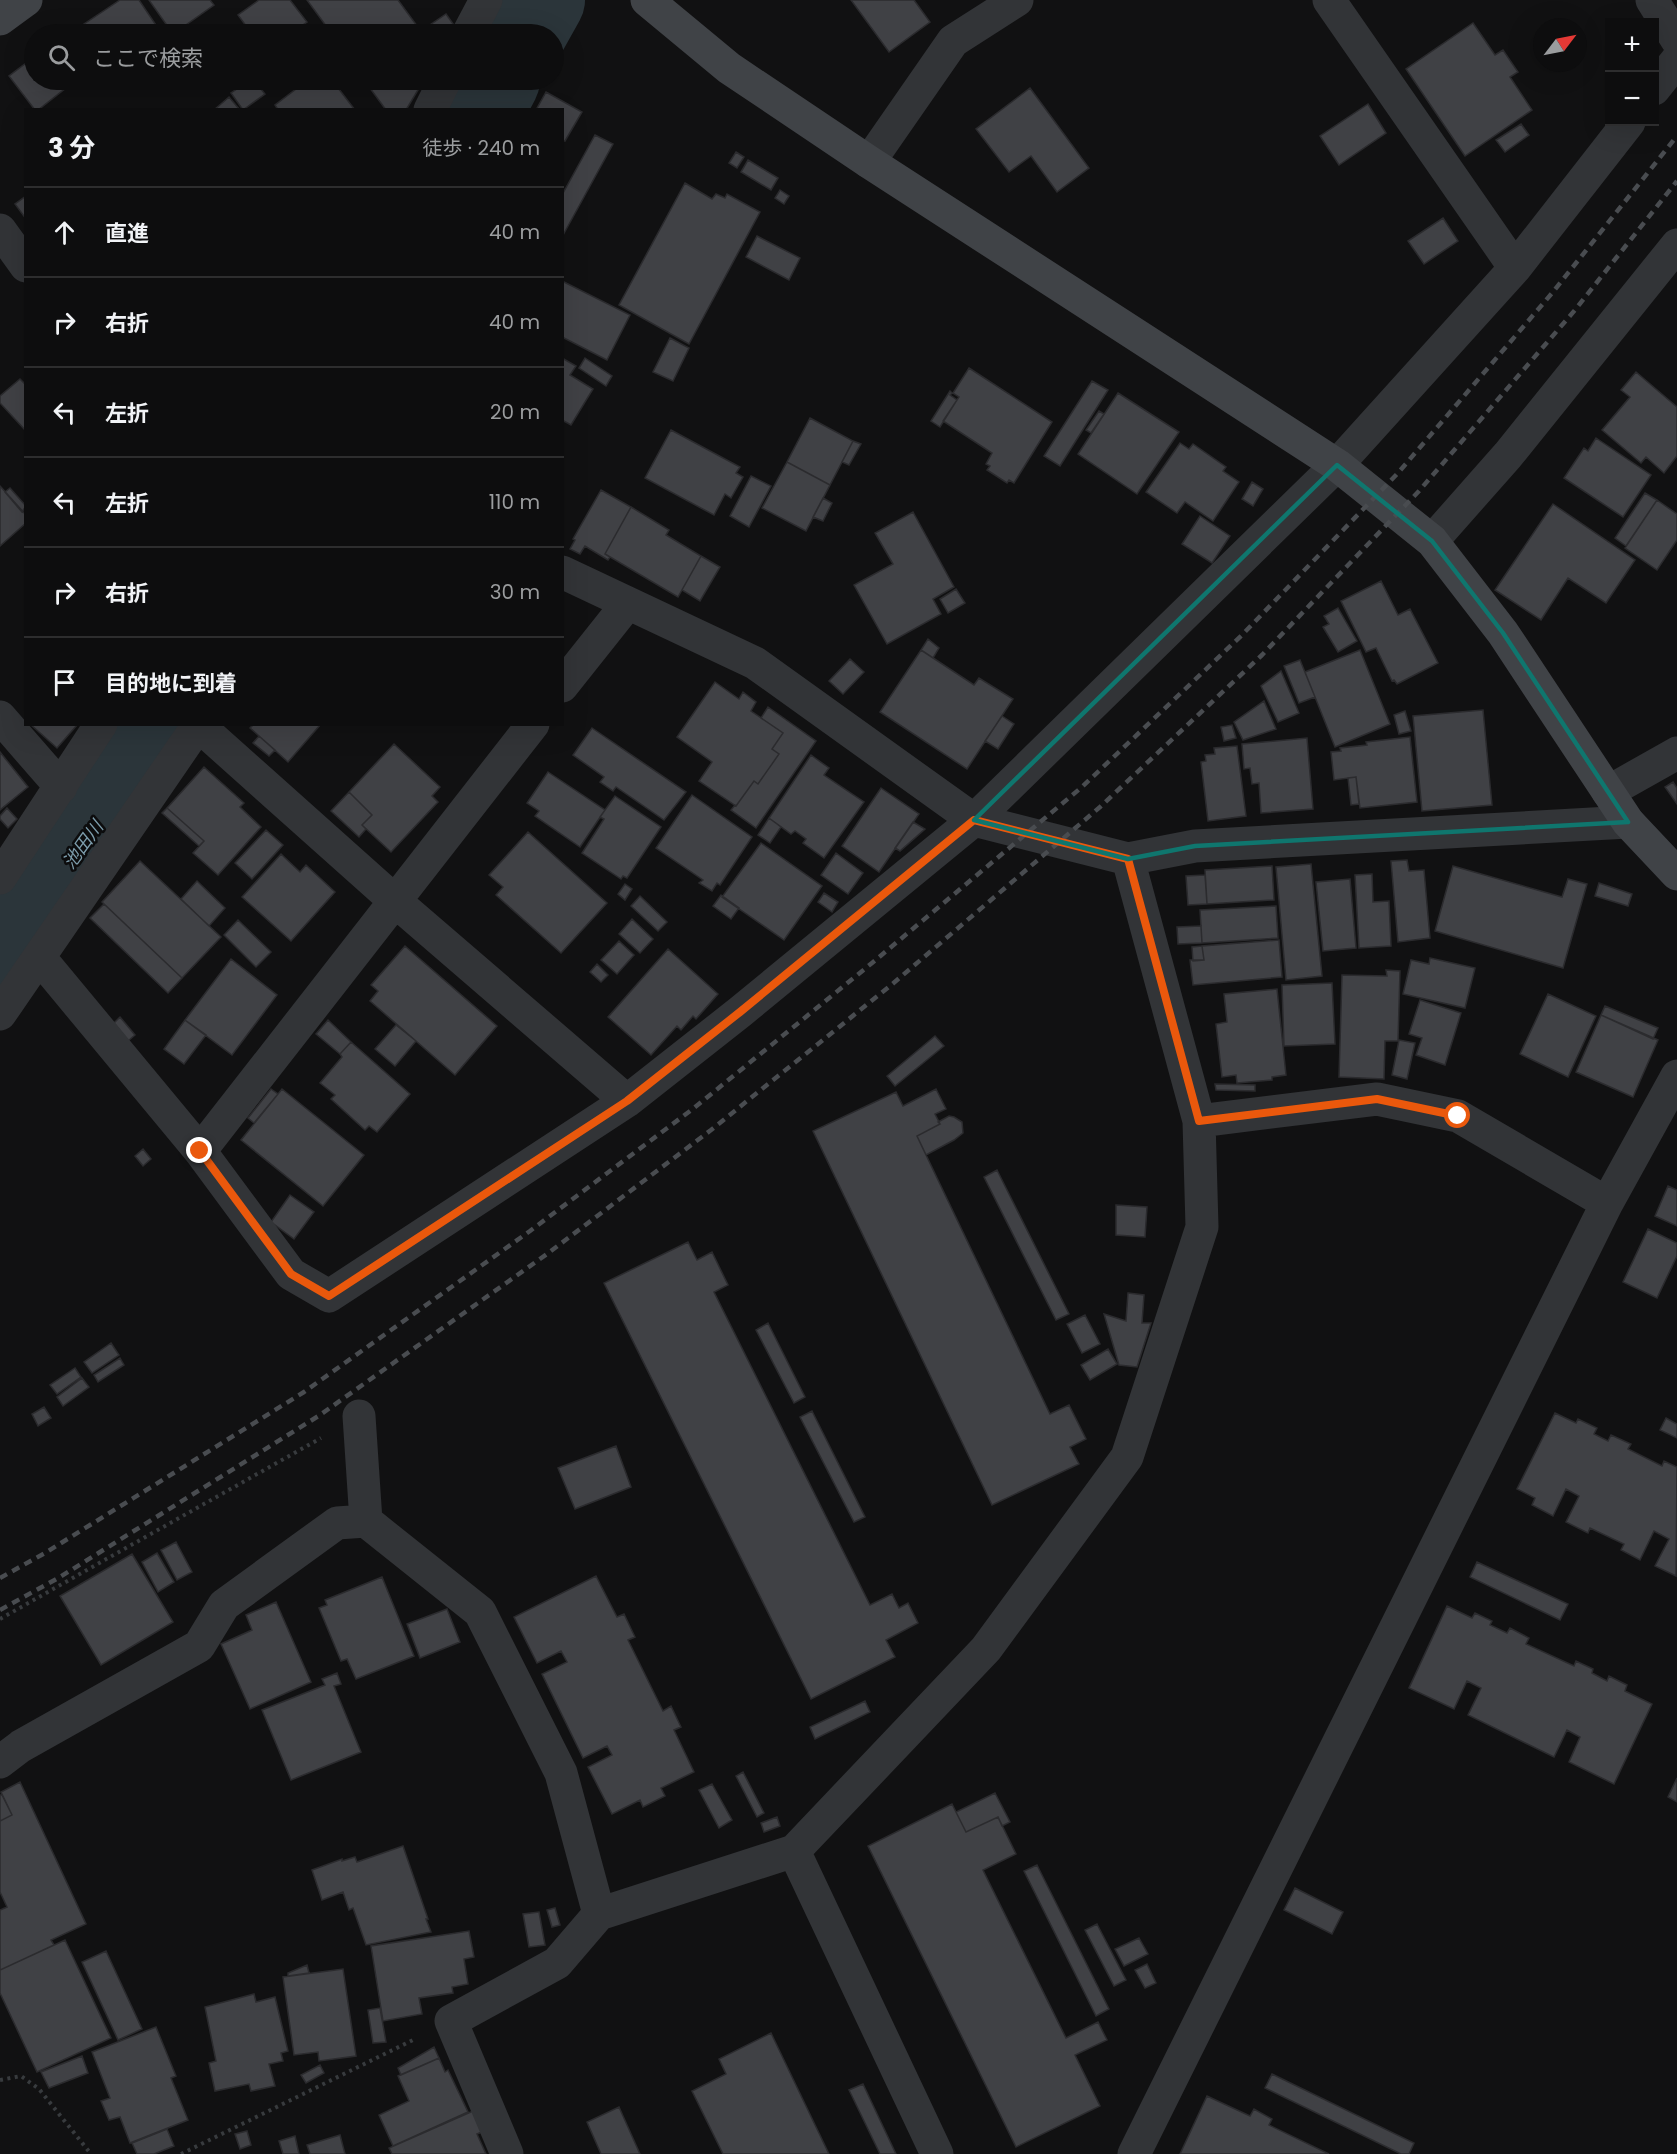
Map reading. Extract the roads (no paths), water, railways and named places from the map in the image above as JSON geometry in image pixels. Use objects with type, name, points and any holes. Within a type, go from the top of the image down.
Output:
[{"type":"street","points":[[0,19],[26,0]]},
{"type":"street","points":[[473,24],[486,0]]},
{"type":"street","points":[[647,0],[729,68],[869,162],[1337,465],[1432,541],[1503,633],[1628,822],[1677,874]]},
{"type":"street","points":[[1329,0],[1515,268]]},
{"type":"street","points":[[1652,0],[1677,40]]},
{"type":"street","points":[[869,162],[953,41],[1012,1]]},
{"type":"street","points":[[1659,83],[1677,60]]},
{"type":"street","points":[[431,108],[441,90]]},
{"type":"street","points":[[40,958],[200,1151],[291,1274],[329,1296],[627,1101],[740,1012],[974,820],[1337,465],[1515,268],[1626,126]]},
{"type":"street","points":[[0,230],[24,263]]},
{"type":"street","points":[[1432,541],[1508,454],[1677,245]]},
{"type":"street","points":[[564,573],[755,663],[974,820],[1128,859],[1195,846],[1628,822]]},
{"type":"street","points":[[564,683],[627,603]]},
{"type":"street","points":[[0,717],[61,787]]},
{"type":"street","points":[[0,878],[100,726]]},
{"type":"street","points":[[0,1014],[198,726]]},
{"type":"street","points":[[200,726],[395,902],[627,1101]]},
{"type":"street","points":[[200,1151],[531,726]]},
{"type":"street","points":[[1608,792],[1677,753]]},
{"type":"street","points":[[507,2154],[451,2021],[557,1964],[599,1914],[794,1851],[986,1649],[1126,1457],[1203,1227],[1199,1121],[1128,859]]},
{"type":"street","points":[[1134,2154],[1607,1203],[1677,1076]]},
{"type":"street","points":[[1199,1121],[1377,1099],[1458,1116],[1607,1203]]},
{"type":"street","points":[[359,1416],[366,1521]]},
{"type":"street","points":[[0,1762],[21,1746],[199,1646],[224,1605],[337,1523],[366,1521],[480,1612],[561,1773],[599,1914]]},
{"type":"street","points":[[794,1851],[937,2154]]},
{"type":"waterway","name":"池田川","points":[[530,24],[543,0]]},
{"type":"waterway","name":"池田川","points":[[483,108],[493,90]]},
{"type":"waterway","name":"池田川","points":[[0,961],[115,800],[158,726]]},
{"type":"railway","points":[[0,1578],[45,1553],[304,1392],[530,1231],[694,1108],[1082,787],[1242,635],[1398,473],[1553,292],[1677,136]]},
{"type":"railway","points":[[0,1610],[60,1577],[320,1415],[547,1254],[711,1130],[890,986],[1100,807],[1262,655],[1419,491],[1575,310],[1677,181]]}]
